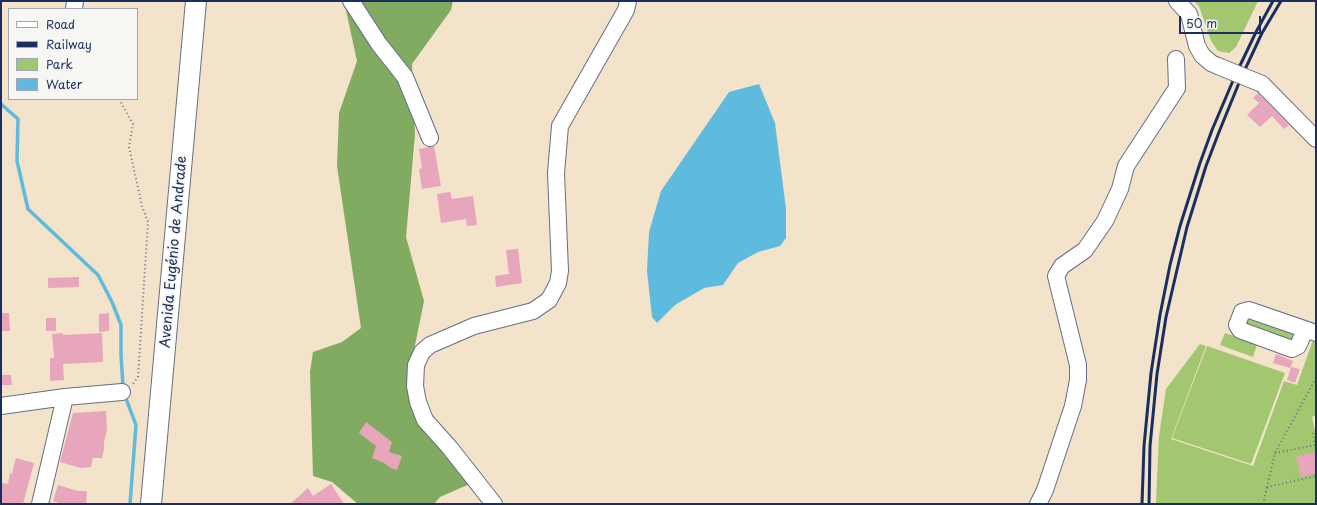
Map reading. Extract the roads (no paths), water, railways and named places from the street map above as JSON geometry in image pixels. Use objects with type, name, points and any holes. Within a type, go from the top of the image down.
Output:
[{"type":"main road","name":"Avenida Eugénio de Andrade","points":[[151,504],[196,1]]},
{"type":"street","points":[[351,1],[379,44],[405,77],[430,138]]},
{"type":"street","points":[[494,504],[450,448],[425,420],[418,402],[415,386],[416,365],[422,352],[430,345],[474,326],[533,311],[549,300],[558,284],[560,271],[556,173],[560,126],[626,10],[628,1]]},
{"type":"street","points":[[1177,1],[1189,14],[1197,46],[1202,55],[1211,63],[1262,84],[1316,139]]},
{"type":"street","points":[[1038,504],[1045,490],[1073,406],[1078,380],[1078,365],[1056,276],[1062,266],[1085,250],[1105,221],[1120,189],[1126,166],[1178,88],[1176,59]]},
{"type":"street","points":[[1,406],[122,392]]},
{"type":"street","points":[[40,504],[65,398]]},
{"type":"water","points":[[759,84],[775,123],[786,209],[786,238],[780,246],[758,252],[738,263],[723,285],[704,288],[675,305],[657,323],[652,317],[647,271],[649,232],[661,191],[729,92]]},
{"type":"waterway","points":[[1,104],[18,119],[17,161],[28,209],[98,275],[112,302],[121,325],[123,386]]},
{"type":"waterway","points":[[125,396],[136,425],[130,504]]},
{"type":"railway","points":[[1142,504],[1144,446],[1151,373],[1160,315],[1170,265],[1180,226],[1212,130],[1235,76],[1273,1]]},
{"type":"railway","points":[[1149,504],[1150,446],[1157,374],[1166,317],[1187,227],[1206,166],[1241,78],[1262,33],[1281,1]]}]
